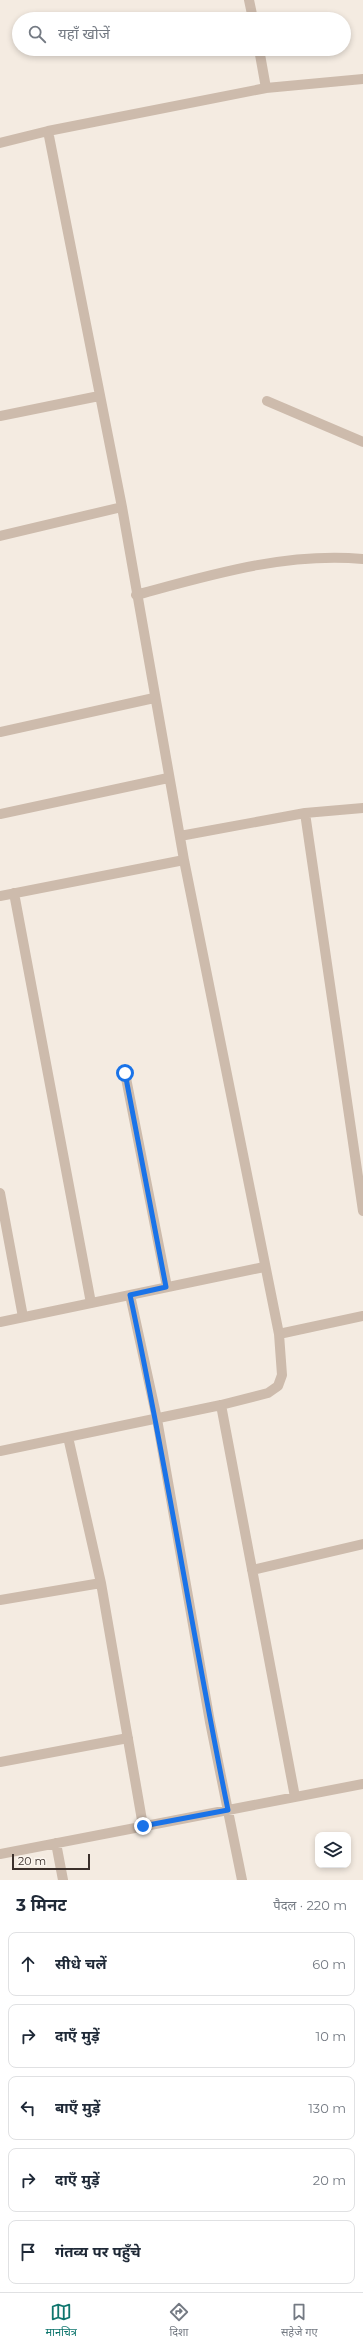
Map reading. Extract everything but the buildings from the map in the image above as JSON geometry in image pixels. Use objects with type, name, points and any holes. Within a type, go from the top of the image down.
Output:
[{"type":"street","points":[[250,0],[252,12]]},
{"type":"street","points":[[260,56],[266,88]]},
{"type":"street","points":[[0,143],[48,131],[266,88],[363,79]]},
{"type":"street","points":[[0,1451],[157,1419],[268,1393],[278,1386],[282,1375],[279,1334],[264,1266],[168,778],[122,507],[48,131]]},
{"type":"street","points":[[0,416],[99,396]]},
{"type":"street","points":[[267,400],[363,442]]},
{"type":"street","points":[[0,536],[122,507]]},
{"type":"street","points":[[136,595],[238,567],[309,558],[363,559]]},
{"type":"street","points":[[0,732],[154,698]]},
{"type":"street","points":[[0,814],[168,778]]},
{"type":"street","points":[[180,836],[305,813],[363,808]]},
{"type":"street","points":[[305,813],[363,1211]]},
{"type":"street","points":[[0,896],[184,860]]},
{"type":"street","points":[[14,893],[92,1303]]},
{"type":"street","points":[[125,1073],[166,1287]]},
{"type":"street","points":[[0,1193],[23,1317]]},
{"type":"street","points":[[0,1322],[264,1266]]},
{"type":"street","points":[[130,1295],[157,1419],[210,1722],[242,1880]]},
{"type":"street","points":[[279,1334],[363,1316]]},
{"type":"street","points":[[221,1405],[295,1798]]},
{"type":"street","points":[[68,1437],[101,1583],[143,1826]]},
{"type":"street","points":[[252,1570],[363,1544]]},
{"type":"street","points":[[0,1600],[101,1583]]},
{"type":"street","points":[[0,1762],[128,1738]]},
{"type":"street","points":[[0,1854],[363,1784]]},
{"type":"street","points":[[56,1843],[63,1880]]},
{"type":"route","points":[[125,1073],[166,1287],[130,1295],[157,1419],[210,1722],[228,1810],[143,1826]]}]
